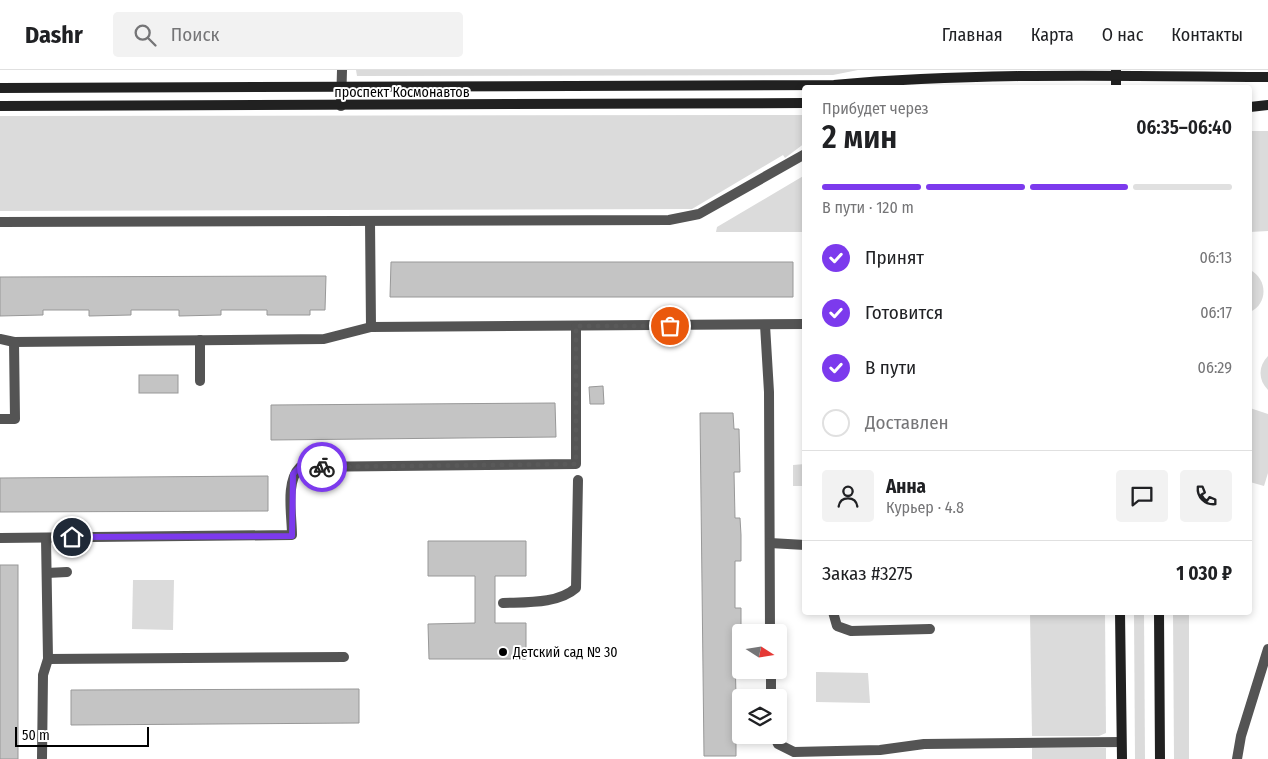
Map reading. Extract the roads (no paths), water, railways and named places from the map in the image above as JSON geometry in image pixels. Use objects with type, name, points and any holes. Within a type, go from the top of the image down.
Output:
[{"type":"street","points":[[341,106],[342,70]]},
{"type":"street","name":"проспект Космонавтов","points":[[0,88],[834,84],[887,80],[987,77],[1268,77]]},
{"type":"street","name":"проспект Космонавтов","points":[[0,106],[802,103]]},
{"type":"street","points":[[1252,107],[1268,105]]},
{"type":"street","points":[[0,222],[670,220],[685,218],[716,206],[802,156]]},
{"type":"street","points":[[370,221],[371,327]]},
{"type":"street","points":[[0,339],[14,342],[324,339],[371,327],[802,324]]},
{"type":"street","points":[[765,325],[769,392],[770,624]]},
{"type":"street","points":[[0,538],[292,536],[291,485],[293,474],[300,467],[576,464],[576,326]]},
{"type":"street","points":[[200,340],[200,380]]},
{"type":"street","points":[[0,419],[15,418],[14,342]]},
{"type":"street","points":[[503,603],[532,602],[569,594],[576,588],[578,480]]},
{"type":"street","points":[[42,758],[43,675],[48,659],[46,538]]},
{"type":"street","points":[[770,544],[802,545]]},
{"type":"street","points":[[47,572],[67,572]]},
{"type":"street","points":[[834,615],[837,626],[851,631],[930,629]]},
{"type":"street","points":[[1120,615],[1122,759]]},
{"type":"street","points":[[1159,615],[1160,759]]},
{"type":"street","points":[[1237,759],[1241,736],[1268,650]]},
{"type":"street","points":[[48,659],[344,657]]},
{"type":"street","points":[[778,744],[794,752],[818,755],[924,744],[1121,742]]},
{"type":"place","name":"Детский сад № 30","points":[[503,652]]}]
